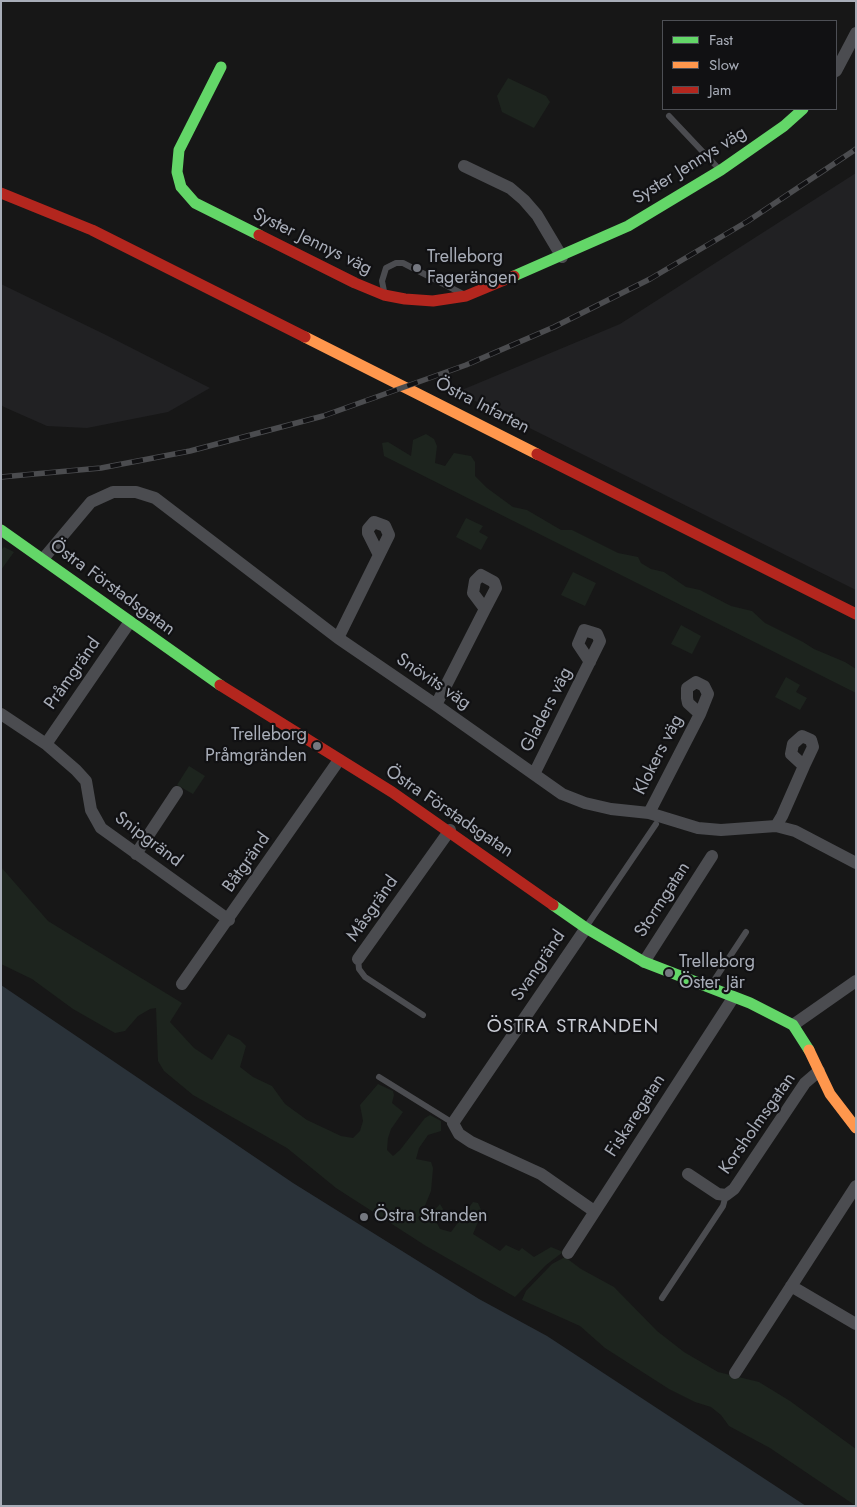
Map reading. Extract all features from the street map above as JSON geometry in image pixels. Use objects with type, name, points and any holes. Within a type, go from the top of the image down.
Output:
[{"type":"street","points":[[837,69],[856,33]]},
{"type":"street","name":"Syster Jennys väg","points":[[221,67],[179,150],[177,172],[181,187],[195,203],[355,284],[384,295],[405,299],[433,301],[466,296],[562,257],[628,226],[721,170],[784,126],[802,110]]},
{"type":"street","points":[[464,166],[510,188],[524,200],[537,215],[562,257]]},
{"type":"street","name":"Östra Infarten","points":[[5,188],[52,204],[92,230],[856,614]]},
{"type":"street","name":"Snövits väg","points":[[43,559],[91,502],[113,492],[136,492],[156,498],[338,638],[436,704],[562,794],[585,803],[649,813],[698,828],[721,830],[776,826],[795,831],[856,863]]},
{"type":"street","name":"Östra Förstadsgatan","points":[[1,530],[201,673],[450,830],[586,928],[644,962],[750,1003],[793,1025]]},
{"type":"street","points":[[338,638],[379,555]]},
{"type":"street","points":[[436,704],[485,609]]},
{"type":"street","name":"Pråmgränd","points":[[46,744],[129,623]]},
{"type":"street","name":"Gladers väg","points":[[534,774],[590,662]]},
{"type":"street","name":"Snipgränd","points":[[1,714],[46,744],[86,781],[91,810],[101,828],[228,920]]},
{"type":"street","name":"Klokers väg","points":[[649,813],[700,714]]},
{"type":"street","name":"Båtgränd","points":[[182,984],[339,760]]},
{"type":"street","points":[[776,826],[804,766]]},
{"type":"street","points":[[136,854],[177,792]]},
{"type":"street","name":"Måsgränd","points":[[358,959],[450,830]]},
{"type":"street","name":"Stormgatan","points":[[644,962],[712,856]]},
{"type":"street","name":"Svangränd","points":[[453,1122],[586,928]]},
{"type":"street","points":[[856,981],[793,1025],[830,1094],[856,1128]]},
{"type":"street","name":"Fiskaregatan","points":[[568,1253],[733,998]]},
{"type":"street","name":"Korsholmsgatan","points":[[688,1174],[718,1194],[726,1195],[734,1189],[806,1083],[819,1071]]},
{"type":"street","points":[[453,1122],[459,1134],[541,1174],[594,1211]]},
{"type":"street","points":[[735,1373],[856,1186]]},
{"type":"street","points":[[791,1286],[856,1324]]},
{"type":"lane","points":[[670,116],[721,170]]},
{"type":"lane","points":[[384,295],[382,281],[386,268],[396,263],[403,263],[466,296]]},
{"type":"lane","points":[[586,928],[656,824]]},
{"type":"lane","points":[[709,988],[746,932]]},
{"type":"lane","name":"Måsgränd","points":[[358,959],[358,969],[365,977],[423,1015]]},
{"type":"lane","points":[[379,1077],[453,1122]]},
{"type":"lane","name":"Korsholmsgatan","points":[[662,1298],[723,1206],[726,1195]]},
{"type":"shaded area","points":[[508,78],[546,96],[550,102],[534,128],[502,112],[497,96]]},
{"type":"shaded area","points":[[856,173],[856,590],[457,392],[620,324]]},
{"type":"shaded area","points":[[1,284],[210,388],[168,412],[87,428],[47,426],[4,407],[1,405]]},
{"type":"shaded area","points":[[426,434],[434,439],[437,446],[435,463],[445,466],[454,453],[471,456],[475,462],[475,476],[487,488],[513,507],[527,510],[561,530],[572,530],[618,553],[638,557],[641,563],[651,569],[664,572],[686,587],[700,590],[731,606],[752,611],[765,623],[814,649],[845,662],[856,669],[856,693],[384,456],[382,443],[388,442],[411,456],[413,440]]},
{"type":"shaded area","points":[[466,518],[483,526],[479,532],[488,537],[481,550],[456,537]]},
{"type":"shaded area","points":[[4,547],[14,552],[1,570],[1,550]]},
{"type":"shaded area","points":[[573,572],[596,583],[585,606],[561,595]]},
{"type":"shaded area","points":[[681,625],[701,636],[692,654],[671,644]]},
{"type":"shaded area","points":[[786,677],[800,685],[796,692],[807,698],[800,710],[775,697]]},
{"type":"shaded area","points":[[189,766],[205,776],[193,794],[177,785]]},
{"type":"shaded area","points":[[1,867],[48,921],[182,1003],[170,1022],[194,1048],[212,1060],[228,1034],[240,1040],[246,1046],[240,1067],[253,1077],[272,1086],[285,1104],[307,1120],[341,1136],[353,1138],[360,1131],[363,1121],[360,1105],[378,1084],[393,1091],[392,1103],[403,1112],[391,1129],[388,1138],[387,1150],[393,1156],[425,1118],[430,1115],[441,1121],[441,1131],[428,1135],[419,1148],[416,1159],[431,1162],[433,1168],[431,1191],[422,1213],[428,1217],[440,1204],[443,1209],[437,1223],[440,1229],[451,1232],[473,1202],[478,1203],[482,1212],[473,1234],[500,1251],[506,1245],[519,1251],[522,1248],[534,1257],[551,1247],[563,1252],[546,1265],[515,1297],[426,1246],[336,1188],[287,1148],[193,1095],[164,1071],[158,1061],[156,1008],[150,1009],[138,1016],[125,1031],[115,1033],[73,1009],[32,979],[1,964]]},
{"type":"shaded area","points":[[1,985],[293,1183],[479,1299],[547,1336],[806,1506],[1,1506]]},
{"type":"shaded area","points":[[565,1257],[581,1269],[614,1287],[657,1331],[684,1352],[718,1372],[759,1382],[790,1401],[856,1449],[856,1506],[770,1448],[729,1426],[721,1415],[711,1407],[695,1402],[669,1389],[605,1348],[580,1326],[522,1300],[526,1291],[552,1264]]},
{"type":"railway","points":[[1,477],[101,468],[190,451],[323,416],[466,365],[554,327],[650,279],[748,221],[856,149]]},
{"type":"traffic: fast","points":[[221,67],[179,150],[177,172],[181,187],[195,203],[259,235]]},
{"type":"traffic: fast","points":[[514,276],[628,226],[721,170],[784,126],[802,110]]},
{"type":"traffic: fast","points":[[1,530],[220,685]]},
{"type":"traffic: fast","points":[[553,905],[586,928],[644,962],[750,1003],[793,1025],[809,1050]]},
{"type":"traffic: slow","points":[[305,337],[537,454]]},
{"type":"traffic: slow","points":[[809,1050],[830,1094],[856,1128]]},
{"type":"traffic: jam","points":[[1,193],[92,230],[305,337]]},
{"type":"traffic: jam","points":[[259,235],[355,283],[384,295],[405,299],[433,301],[466,296],[514,276]]},
{"type":"traffic: jam","points":[[537,454],[856,614]]},
{"type":"traffic: jam","points":[[220,685],[392,792],[553,905]]},
{"type":"place","name":"Trelleborg Fagerängen","points":[[417,268]]},
{"type":"place","name":"Trelleborg Pråmgränden","points":[[317,746]]},
{"type":"place","name":"Trelleborg Öster Jär","points":[[669,973]]},
{"type":"place","name":"Östra Stranden","points":[[364,1217]]},
{"type":"district","name":"ÖSTRA STRANDEN","points":[[573,1027]]}]
